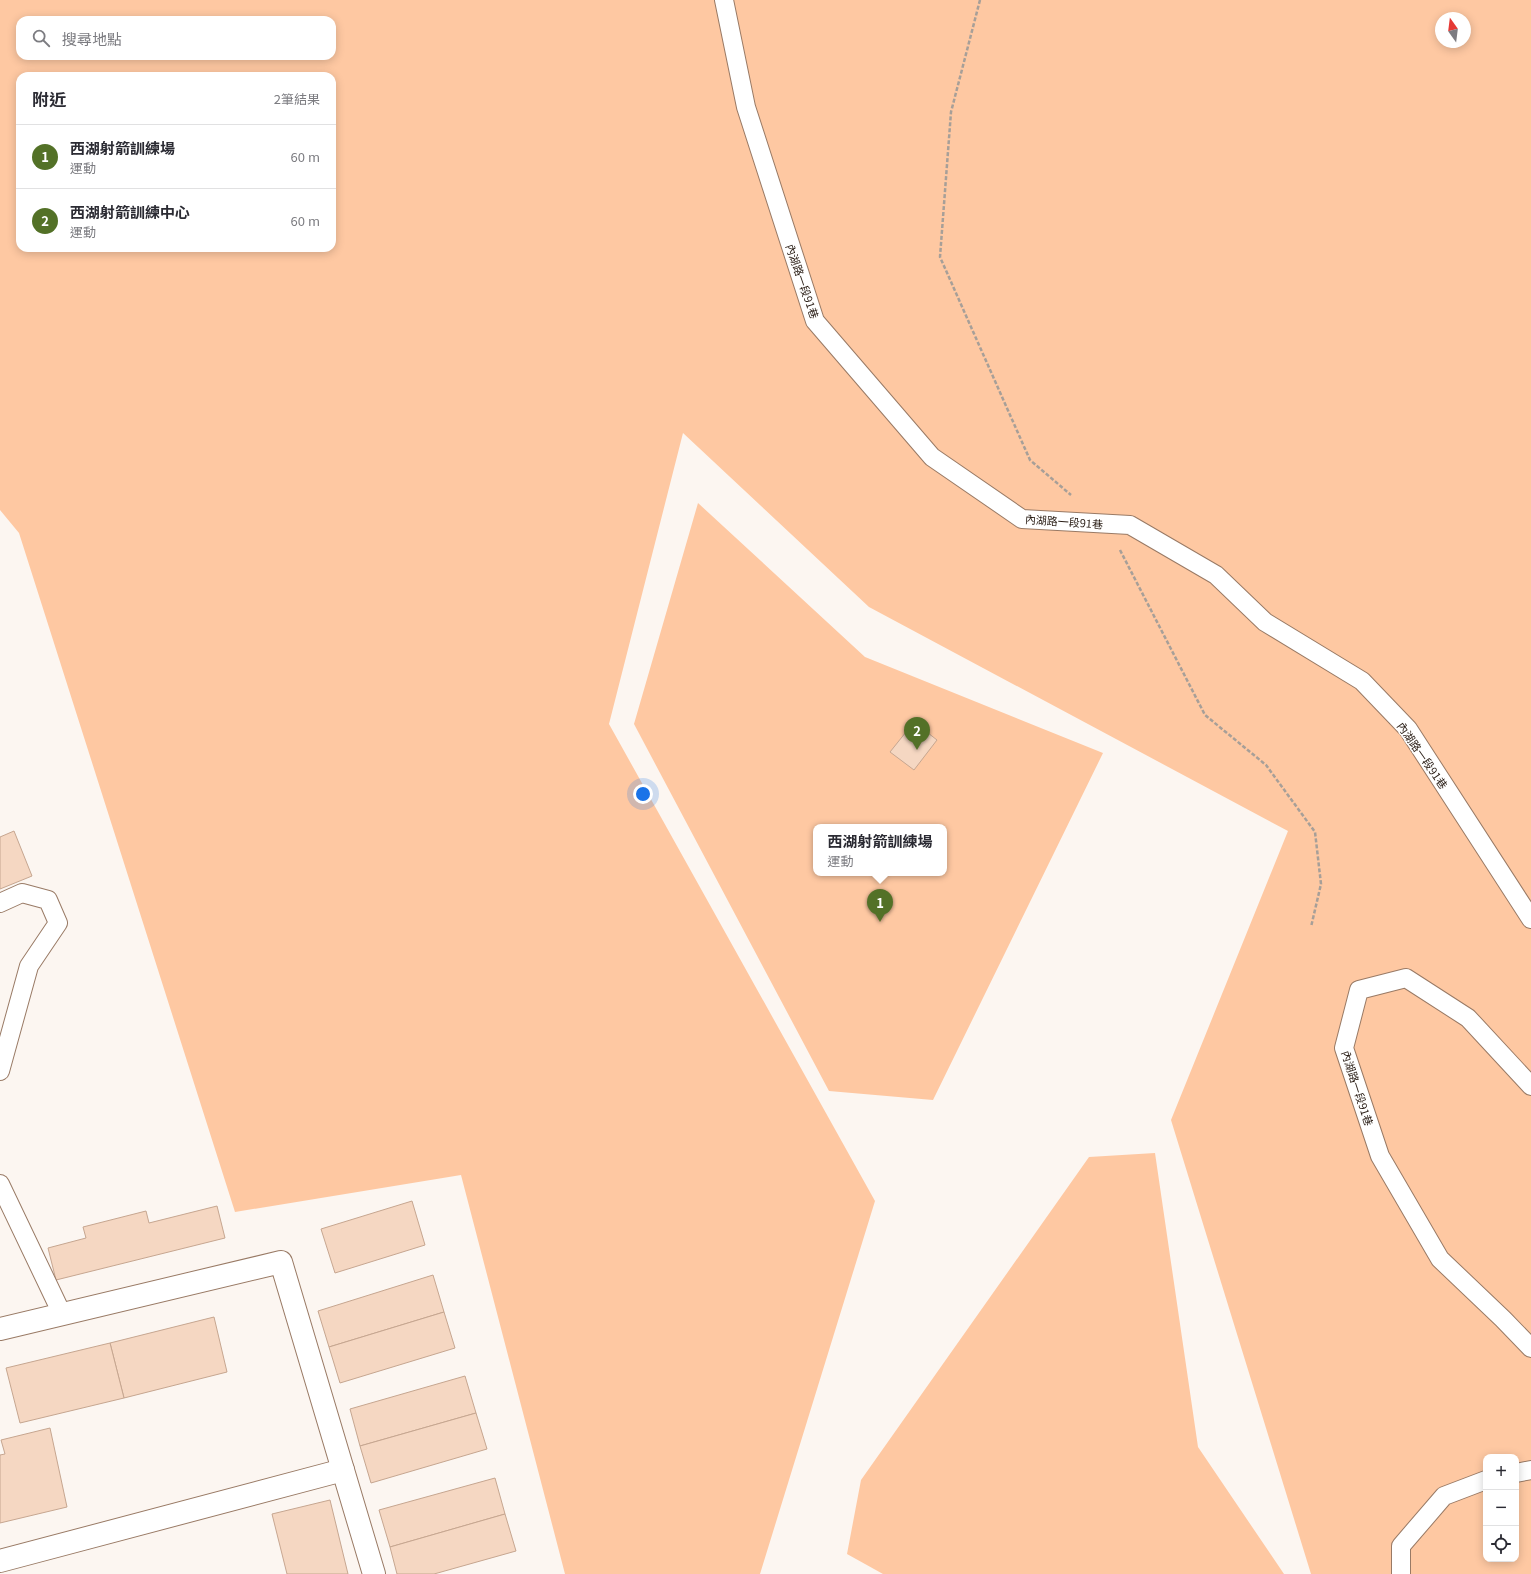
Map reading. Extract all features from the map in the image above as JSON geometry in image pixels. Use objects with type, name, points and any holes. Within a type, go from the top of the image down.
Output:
[{"type":"street","points":[[0,1329],[281,1262],[374,1574]]},
{"type":"street","points":[[0,1561],[343,1470]]},
{"type":"lane","name":"內湖路一段91巷","points":[[724,0],[746,107],[815,321],[932,457],[1022,519],[1130,525],[1216,575],[1265,622],[1362,681],[1408,729],[1531,919]]},
{"type":"lane","points":[[0,903],[22,893],[48,900],[58,923],[29,966],[0,1071]]},
{"type":"lane","name":"內湖路一段91巷","points":[[1531,1086],[1468,1018],[1406,978],[1358,990],[1344,1048],[1380,1156],[1440,1259],[1531,1348]]},
{"type":"lane","points":[[0,1184],[62,1314]]},
{"type":"lane","points":[[1519,1472],[1531,1470]]},
{"type":"lane","points":[[1401,1574],[1401,1546],[1444,1496],[1483,1481]]},
{"type":"path","points":[[980,0],[951,112],[940,256],[1030,460],[1106,524],[1205,715],[1266,765],[1315,832],[1321,884],[1311,927]]},
{"type":"shaded area","points":[[0,0],[1531,0],[1531,1574],[1311,1574],[1171,1120],[1288,831],[869,607],[683,433],[609,724],[875,1201],[760,1574],[565,1574],[461,1175],[235,1212],[19,533],[0,510]]},
{"type":"shaded area","points":[[698,503],[865,657],[1103,753],[933,1100],[829,1091],[634,724]]},
{"type":"shaded area","points":[[1155,1153],[1198,1447],[1284,1574],[883,1574],[847,1554],[861,1480],[1089,1157]]},
{"type":"building","points":[[914,722],[937,740],[914,770],[890,752]]},
{"type":"building","points":[[14,831],[32,876],[0,889],[0,837]]},
{"type":"building","points":[[412,1201],[425,1245],[335,1273],[321,1229]]},
{"type":"building","points":[[217,1206],[225,1238],[56,1280],[48,1248],[86,1238],[83,1227],[146,1211],[149,1223]]},
{"type":"building","points":[[433,1275],[444,1312],[329,1347],[318,1311]]},
{"type":"building","points":[[444,1312],[455,1348],[340,1383],[329,1347]]},
{"type":"building","points":[[214,1317],[227,1372],[124,1398],[110,1343]]},
{"type":"building","points":[[110,1343],[124,1398],[20,1423],[6,1368]]},
{"type":"building","points":[[465,1376],[476,1413],[360,1446],[350,1409]]},
{"type":"building","points":[[476,1413],[487,1449],[371,1483],[360,1446]]},
{"type":"building","points":[[50,1428],[67,1507],[0,1523],[0,1455],[5,1454],[1,1440]]},
{"type":"building","points":[[495,1478],[505,1514],[390,1547],[379,1510]]},
{"type":"building","points":[[330,1500],[348,1574],[287,1574],[272,1514]]},
{"type":"building","points":[[505,1514],[516,1551],[434,1574],[397,1574],[390,1547]]},
{"type":"place","name":"西湖射箭訓練中心","points":[[917,750]]},
{"type":"place","name":"西湖射箭訓練場","points":[[880,922]]}]
